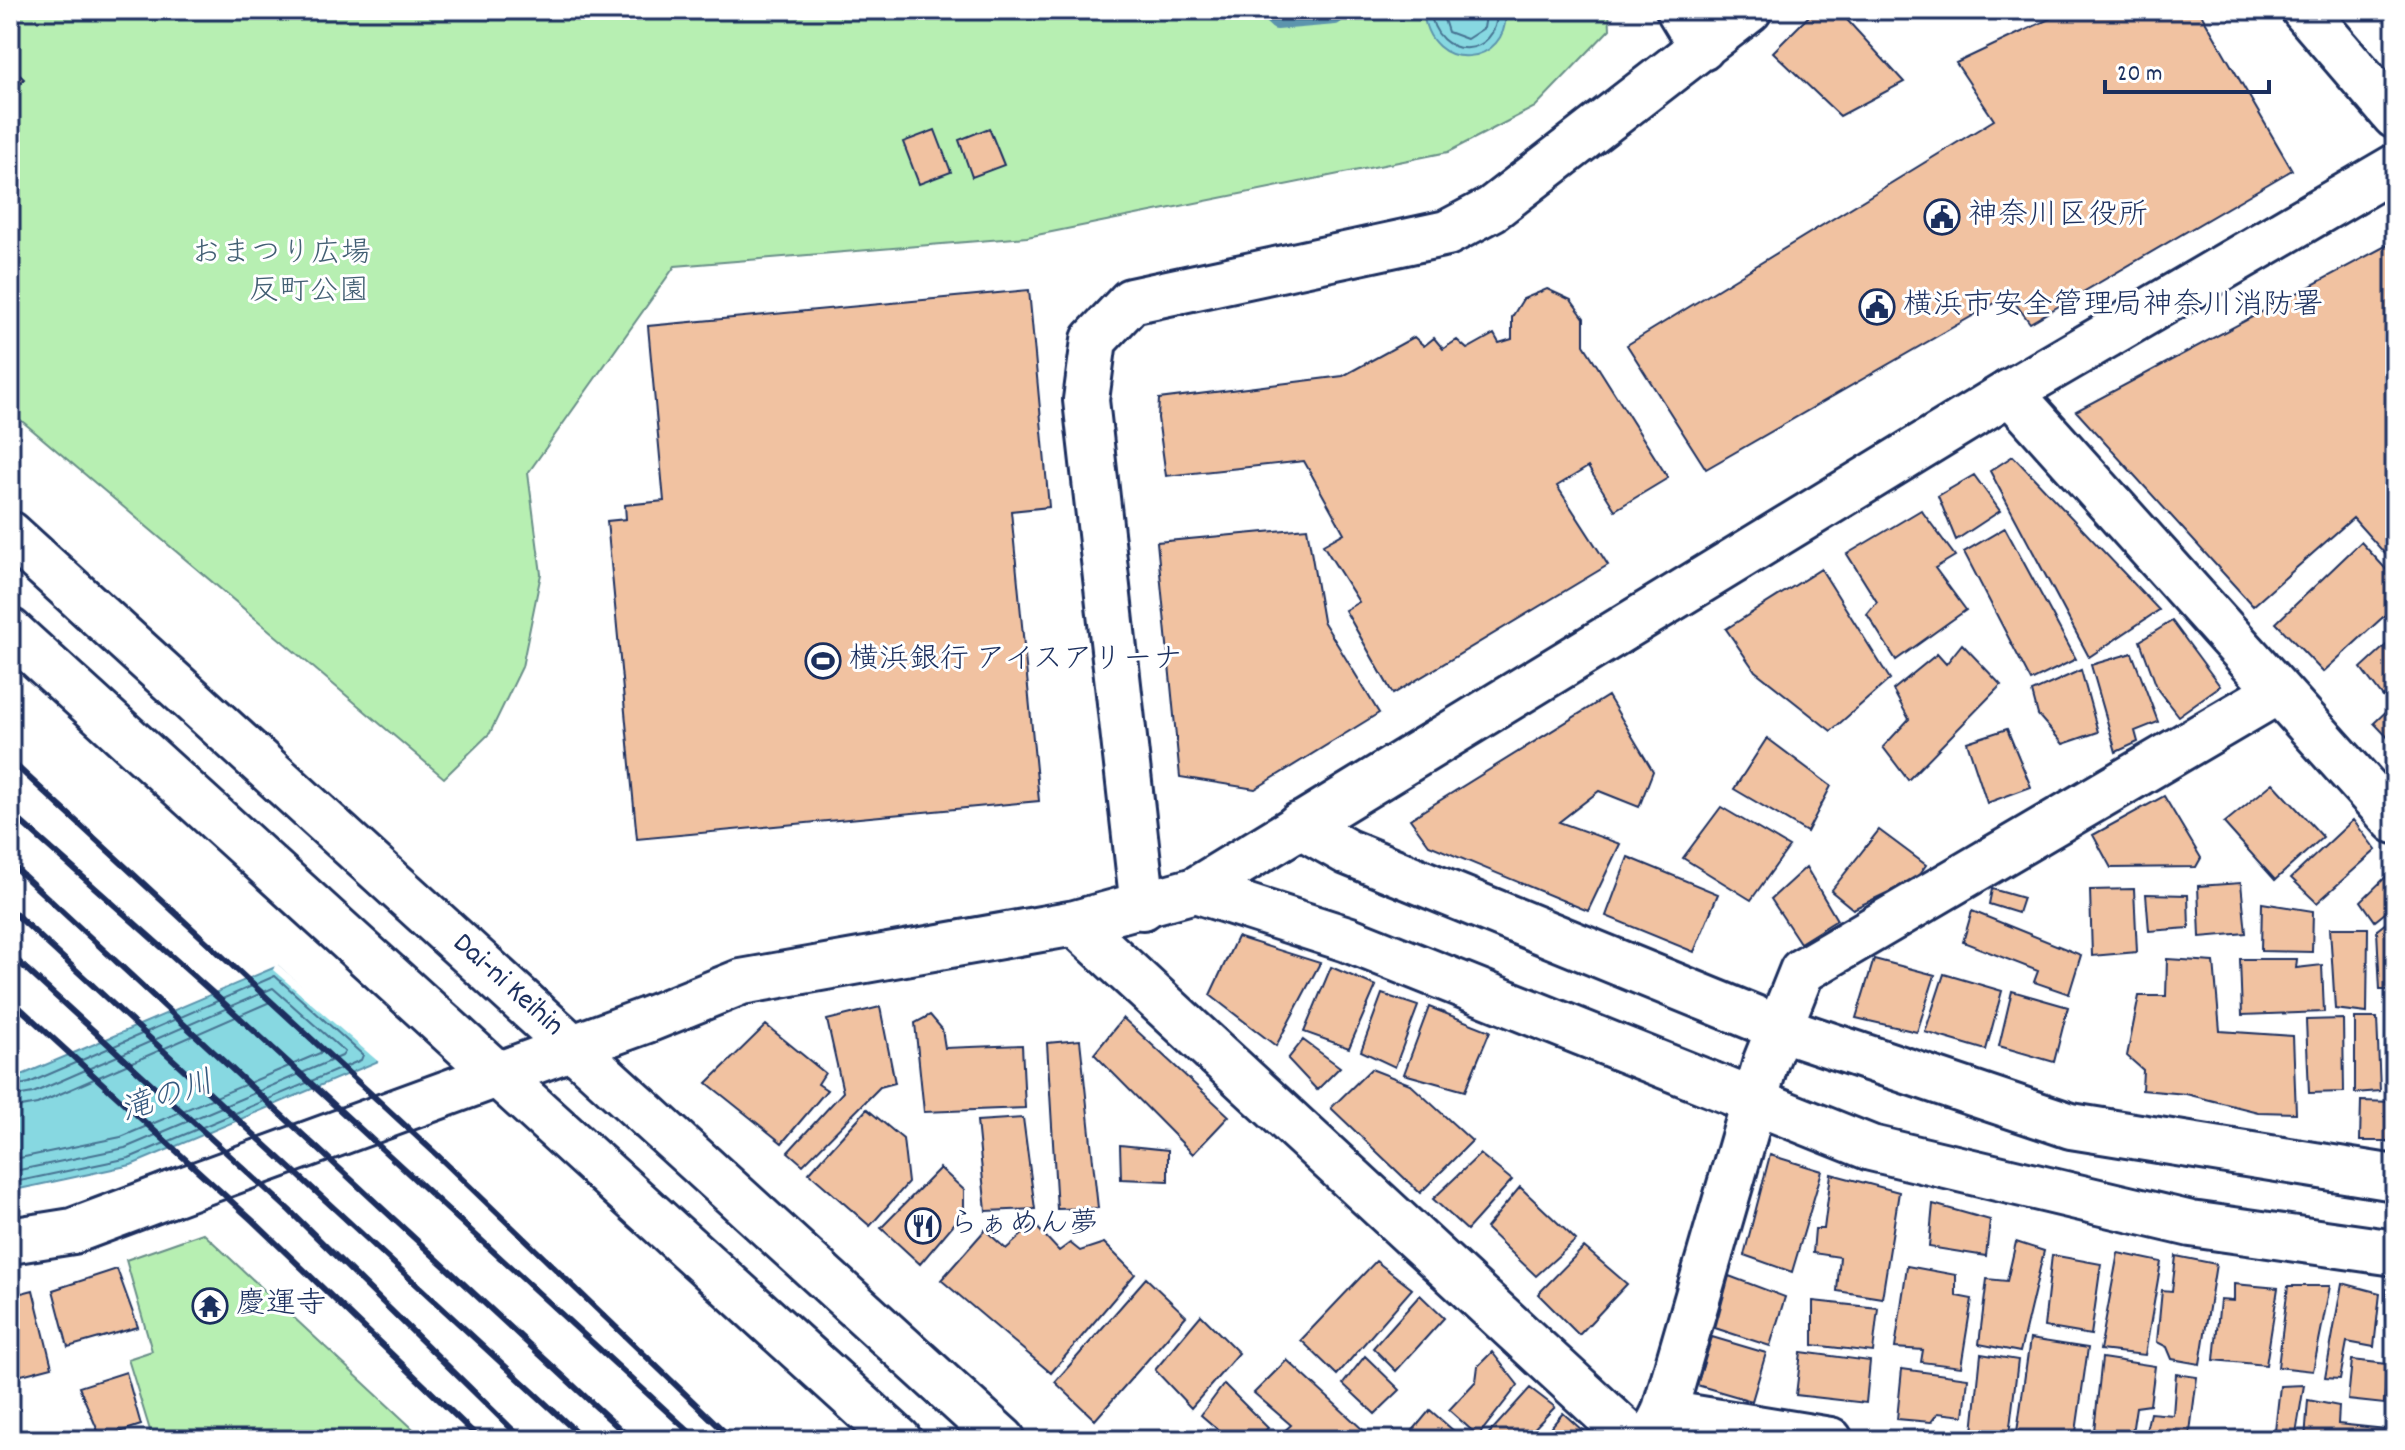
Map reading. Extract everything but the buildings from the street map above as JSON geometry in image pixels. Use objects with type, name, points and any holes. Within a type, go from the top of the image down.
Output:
[{"type":"main road","points":[[1679,10],[1702,48]]},
{"type":"main road","points":[[1143,907],[1086,400],[1094,340],[1131,301],[1447,233],[1492,209],[1749,10]]},
{"type":"main road","points":[[2304,10],[2395,116]]},
{"type":"main road","points":[[10,1241],[73,1231],[493,1074],[647,1020],[741,982],[1075,923],[1143,907],[1195,890],[2010,392],[2395,167]]},
{"type":"main road","points":[[2010,392],[2395,821]]},
{"type":"main road","name":"Dai-ni Keihin","points":[[10,534],[1003,1440]]},
{"type":"main road","points":[[10,631],[493,1074],[899,1440]]},
{"type":"main road","points":[[1649,1431],[1779,1028],[1802,971],[2277,692]]},
{"type":"main road","points":[[1299,825],[1347,852],[1779,1028],[2071,1126],[2395,1178]]},
{"type":"main road","points":[[1195,890],[1347,939],[1754,1104],[1871,1148],[2191,1224],[2395,1253]]},
{"type":"main road","points":[[1075,923],[1649,1431],[1830,1440]]},
{"type":"green space","name":"反町公園","points":[[10,10],[1609,10],[1610,29],[1535,107],[1448,152],[1027,237],[675,266],[528,473],[541,574],[522,667],[490,733],[444,778],[10,411]]},
{"type":"green space","name":"慶運寺","points":[[203,1233],[425,1440],[153,1440],[128,1359],[152,1351],[126,1260]]},
{"type":"water","points":[[1423,10],[1505,10],[1504,29],[1496,43],[1483,52],[1468,56],[1453,54],[1439,46],[1428,32]]},
{"type":"water","name":"滝の川","points":[[278,966],[381,1060],[131,1165],[10,1191],[10,1080]]},
{"type":"pier","points":[[276,963],[384,1057],[384,1062],[381,1064],[273,970]]},
{"type":"waterway","points":[[1264,10],[1277,22],[1335,17],[1344,10]]},
{"type":"railway","points":[[10,760],[436,1154],[733,1440]]},
{"type":"railway","points":[[10,812],[214,994],[698,1440]]},
{"type":"railway","points":[[10,863],[632,1440]]},
{"type":"railway","points":[[10,909],[585,1440]]},
{"type":"railway","points":[[10,954],[289,1210],[523,1440]]},
{"type":"railway","points":[[10,999],[253,1221],[481,1440]]},
{"type":"place","name":"神奈川区役所","points":[[1942,217]]},
{"type":"place","name":"横浜市安全管理局神奈川消防署","points":[[1877,307]]},
{"type":"place","name":"横浜銀行 アイスアリーナ","points":[[823,661]]},
{"type":"place","name":"らぁめん夢","points":[[923,1226]]},
{"type":"place","name":"慶運寺","points":[[210,1306]]},
{"type":"park label","name":"おまつり広場","points":[[281,255]]}]
